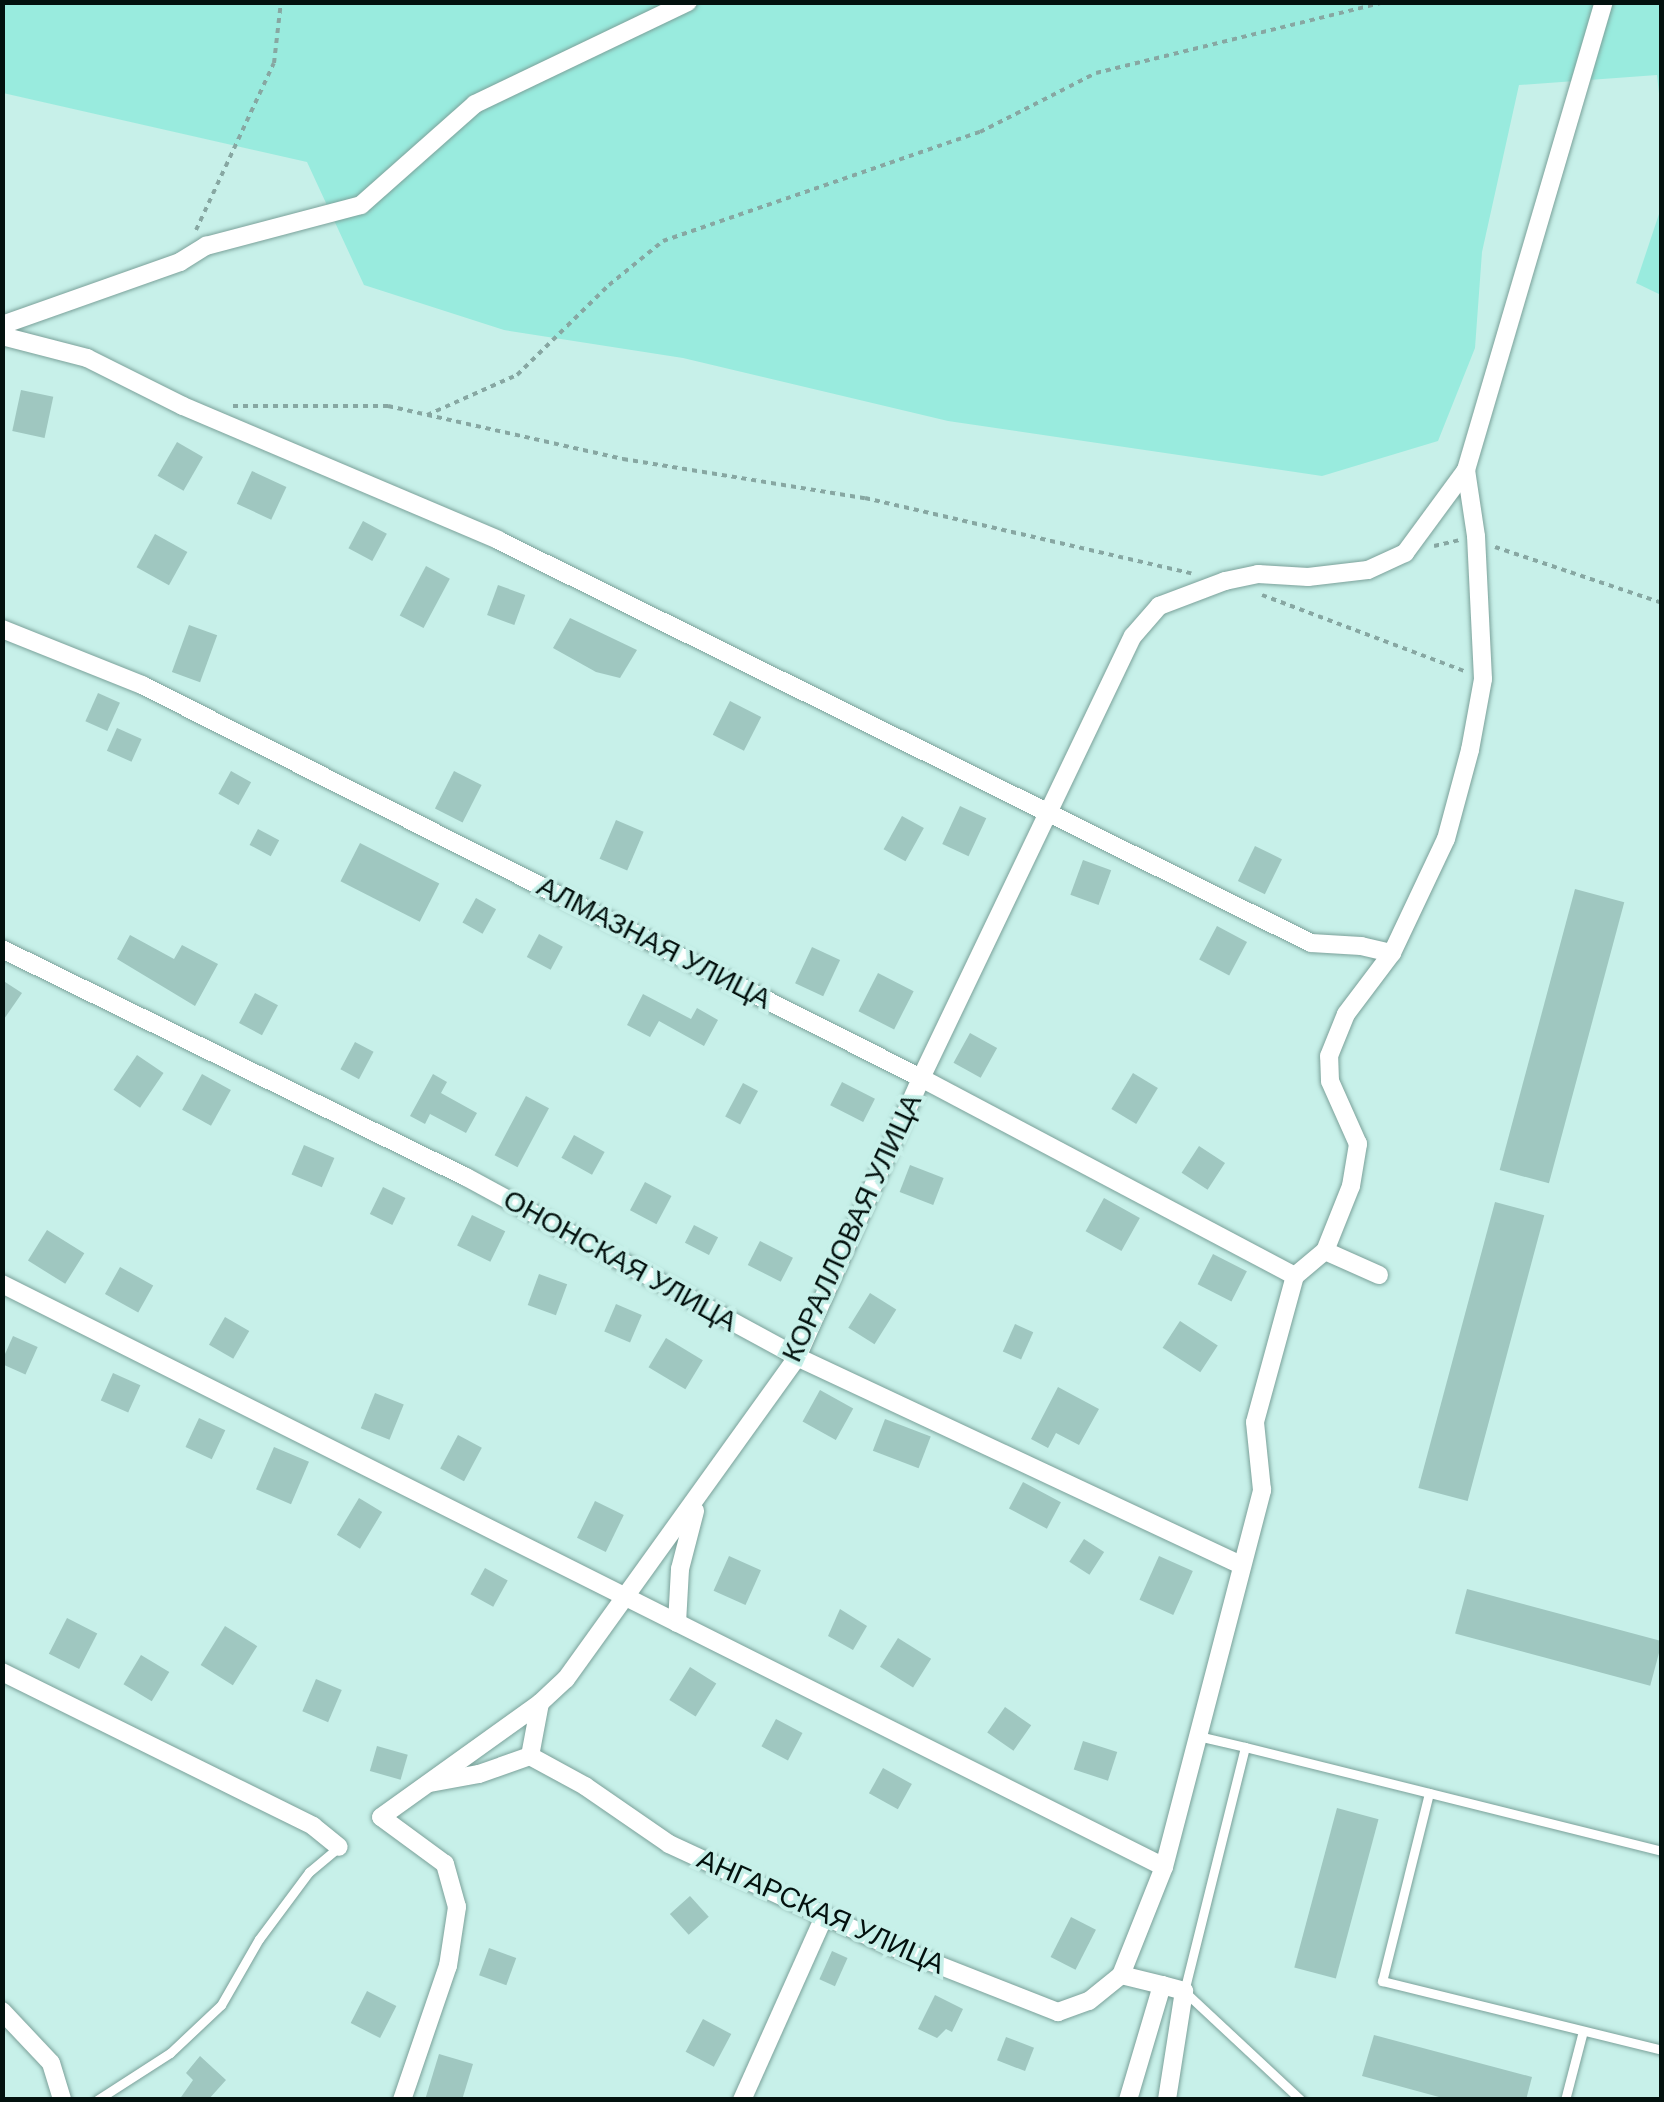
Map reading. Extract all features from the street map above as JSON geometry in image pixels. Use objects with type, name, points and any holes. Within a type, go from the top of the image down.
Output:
[{"type":"street","points":[[2,325],[180,262],[206,246],[361,205],[474,104],[688,2]]},
{"type":"street","points":[[1405,553],[1466,470],[1604,2]]},
{"type":"street","points":[[2,336],[87,358],[184,406],[498,540],[1311,943],[1361,946],[1392,953]]},
{"type":"street","points":[[1167,2100],[1184,1991],[1121,1974],[1164,1867],[1262,1490],[1255,1422],[1296,1276],[1325,1250],[1351,1186],[1358,1144],[1330,1081],[1329,1056],[1346,1014],[1392,953],[1446,840],[1483,679],[1476,536],[1466,470]]},
{"type":"street","name":"КОРАЛЛОВАЯ УЛИЦА","points":[[402,2100],[448,1966],[458,1907],[445,1864],[381,1817],[540,1703],[566,1679],[796,1357],[921,1078],[1132,636],[1160,606],[1225,581],[1258,574],[1308,577],[1368,570],[1405,553]]},
{"type":"street","name":"АЛМАЗНАЯ УЛИЦА","points":[[2,629],[142,685],[921,1078],[1296,1276]]},
{"type":"street","name":"ОНОНСКАЯ УЛИЦА","points":[[2,949],[466,1177],[796,1357],[1241,1565]]},
{"type":"street","points":[[1325,1250],[1380,1275]]},
{"type":"street","points":[[2,1284],[1164,1867]]},
{"type":"street","points":[[677,1623],[680,1569],[698,1499]]},
{"type":"street","points":[[2,1672],[313,1826],[340,1847]]},
{"type":"street","points":[[428,1783],[480,1774],[530,1756],[540,1703]]},
{"type":"street","name":"АНГАРСКАЯ УЛИЦА","points":[[530,1756],[585,1786],[670,1844],[824,1916],[1058,2012],[1089,2001],[1121,1974]]},
{"type":"street","points":[[742,2100],[824,1916]]},
{"type":"street","points":[[1128,2100],[1162,1985]]},
{"type":"street","points":[[2,2011],[51,2063],[62,2100]]},
{"type":"lane","points":[[1198,1736],[1662,1851]]},
{"type":"lane","points":[[1245,1747],[1184,1991],[1301,2100]]},
{"type":"lane","points":[[1429,1793],[1382,1980],[1662,2050]]},
{"type":"lane","points":[[97,2100],[170,2053],[221,2005],[260,1939],[309,1872],[340,1847]]},
{"type":"lane","points":[[1565,2100],[1583,2031]]},
{"type":"path","points":[[180,262],[234,157],[274,63],[281,2]]},
{"type":"path","points":[[427,415],[517,375],[609,285],[663,241],[980,132],[1096,73],[1384,2]]},
{"type":"path","points":[[221,406],[388,406],[624,459],[865,498],[1225,581]]},
{"type":"path","points":[[1405,553],[1476,536],[1501,550],[1662,603]]},
{"type":"path","points":[[1262,595],[1483,679]]},
{"type":"green space","points":[[3,3],[1661,3],[1661,112],[1657,75],[1519,85],[1482,252],[1475,348],[1438,441],[1322,476],[948,421],[683,358],[504,330],[364,285],[307,162],[3,93]]},
{"type":"green space","points":[[1661,208],[1661,295],[1636,283]]},
{"type":"building","points":[[21,390],[53,397],[45,438],[12,431]]},
{"type":"building","points":[[177,442],[203,457],[183,491],[158,476]]},
{"type":"building","points":[[252,471],[286,487],[271,520],[237,504]]},
{"type":"building","points":[[363,521],[387,534],[372,561],[348,548]]},
{"type":"building","points":[[155,534],[187,552],[169,585],[137,567]]},
{"type":"building","points":[[426,566],[450,579],[424,628],[400,615]]},
{"type":"building","points":[[498,585],[525,595],[514,625],[487,615]]},
{"type":"building","points":[[570,618],[637,650],[620,678],[596,672],[553,648]]},
{"type":"building","points":[[189,625],[217,635],[200,682],[172,672]]},
{"type":"building","points":[[98,693],[120,703],[107,731],[85,721]]},
{"type":"building","points":[[730,701],[761,717],[744,751],[713,735]]},
{"type":"building","points":[[117,728],[142,739],[131,762],[107,751]]},
{"type":"building","points":[[231,771],[251,782],[239,805],[218,794]]},
{"type":"building","points":[[454,771],[482,785],[463,822],[435,808]]},
{"type":"building","points":[[960,806],[986,818],[969,856],[942,844]]},
{"type":"building","points":[[902,816],[924,828],[905,861],[884,849]]},
{"type":"building","points":[[616,820],[644,832],[627,870],[600,859]]},
{"type":"building","points":[[258,829],[279,840],[271,856],[250,845]]},
{"type":"building","points":[[360,843],[439,883],[420,922],[340,881]]},
{"type":"building","points":[[1255,846],[1282,859],[1265,894],[1238,881]]},
{"type":"building","points":[[1083,860],[1111,870],[1099,905],[1070,895]]},
{"type":"building","points":[[1575,889],[1624,902],[1549,1183],[1500,1170]]},
{"type":"building","points":[[476,898],[496,909],[483,934],[462,922]]},
{"type":"building","points":[[1217,926],[1247,942],[1229,976],[1199,960]]},
{"type":"building","points":[[539,934],[563,947],[551,970],[527,957]]},
{"type":"building","points":[[130,935],[174,959],[182,945],[218,964],[195,1006],[117,959]]},
{"type":"building","points":[[812,947],[840,960],[823,996],[795,983]]},
{"type":"building","points":[[878,973],[914,991],[894,1029],[858,1011]]},
{"type":"building","points":[[2,980],[22,993],[2,1022]]},
{"type":"building","points":[[255,993],[278,1005],[262,1035],[239,1023]]},
{"type":"building","points":[[643,994],[691,1019],[697,1008],[718,1020],[704,1046],[659,1021],[650,1037],[627,1025]]},
{"type":"building","points":[[970,1033],[997,1048],[981,1078],[954,1063]]},
{"type":"building","points":[[355,1042],[374,1052],[359,1079],[340,1069]]},
{"type":"building","points":[[137,1055],[164,1073],[140,1108],[114,1090]]},
{"type":"building","points":[[1133,1073],[1158,1088],[1136,1124],[1111,1109]]},
{"type":"building","points":[[202,1074],[231,1090],[211,1126],[182,1110]]},
{"type":"building","points":[[433,1074],[447,1082],[441,1093],[477,1113],[466,1133],[430,1114],[425,1124],[410,1116]]},
{"type":"building","points":[[842,1082],[875,1099],[863,1122],[830,1105]]},
{"type":"building","points":[[743,1083],[758,1091],[740,1125],[725,1117]]},
{"type":"building","points":[[526,1096],[549,1108],[518,1167],[495,1155]]},
{"type":"building","points":[[574,1135],[605,1152],[592,1175],[561,1158]]},
{"type":"building","points":[[304,1145],[334,1158],[322,1187],[291,1174]]},
{"type":"building","points":[[1199,1146],[1225,1163],[1208,1190],[1182,1173]]},
{"type":"building","points":[[910,1165],[944,1178],[933,1205],[900,1192]]},
{"type":"building","points":[[645,1182],[671,1196],[656,1224],[630,1210]]},
{"type":"building","points":[[383,1187],[405,1198],[392,1225],[370,1214]]},
{"type":"building","points":[[1104,1198],[1140,1218],[1121,1251],[1086,1231]]},
{"type":"building","points":[[1495,1202],[1544,1215],[1468,1501],[1418,1488]]},
{"type":"building","points":[[472,1215],[505,1231],[490,1262],[457,1246]]},
{"type":"building","points":[[694,1225],[718,1237],[709,1255],[685,1243]]},
{"type":"building","points":[[47,1230],[84,1253],[65,1284],[28,1261]]},
{"type":"building","points":[[760,1241],[793,1258],[781,1282],[748,1265]]},
{"type":"building","points":[[1213,1254],[1247,1271],[1231,1302],[1198,1284]]},
{"type":"building","points":[[120,1267],[153,1285],[138,1313],[105,1294]]},
{"type":"building","points":[[539,1274],[567,1284],[556,1315],[528,1305]]},
{"type":"building","points":[[870,1293],[896,1309],[875,1344],[848,1328]]},
{"type":"building","points":[[616,1304],[642,1315],[630,1343],[604,1332]]},
{"type":"building","points":[[225,1317],[249,1331],[233,1359],[209,1345]]},
{"type":"building","points":[[1180,1321],[1218,1346],[1200,1372],[1163,1348]]},
{"type":"building","points":[[1015,1324],[1033,1332],[1021,1360],[1003,1351]]},
{"type":"building","points":[[13,1336],[38,1347],[25,1374],[2,1364]]},
{"type":"building","points":[[666,1338],[703,1360],[685,1389],[648,1367]]},
{"type":"building","points":[[113,1373],[140,1385],[128,1413],[101,1400]]},
{"type":"building","points":[[1058,1387],[1099,1409],[1079,1445],[1056,1433],[1048,1448],[1031,1439]]},
{"type":"building","points":[[820,1390],[853,1408],[836,1440],[803,1421]]},
{"type":"building","points":[[375,1393],[404,1405],[390,1440],[361,1428]]},
{"type":"building","points":[[199,1418],[225,1430],[212,1459],[185,1447]]},
{"type":"building","points":[[885,1419],[931,1437],[919,1468],[873,1451]]},
{"type":"building","points":[[458,1435],[482,1448],[464,1481],[440,1469]]},
{"type":"building","points":[[274,1447],[309,1462],[291,1504],[256,1489]]},
{"type":"building","points":[[1023,1482],[1061,1502],[1047,1529],[1009,1508]]},
{"type":"building","points":[[359,1498],[382,1512],[360,1549],[337,1535]]},
{"type":"building","points":[[595,1501],[624,1515],[606,1552],[577,1538]]},
{"type":"building","points":[[1084,1539],[1104,1552],[1089,1575],[1069,1562]]},
{"type":"building","points":[[729,1556],[761,1570],[746,1605],[714,1591]]},
{"type":"building","points":[[1159,1556],[1193,1571],[1173,1615],[1139,1600]]},
{"type":"building","points":[[485,1568],[508,1581],[493,1607],[470,1594]]},
{"type":"building","points":[[1467,1589],[1662,1641],[1650,1686],[1455,1633]]},
{"type":"building","points":[[840,1609],[867,1626],[853,1650],[828,1636]]},
{"type":"building","points":[[67,1618],[97,1633],[79,1669],[49,1654]]},
{"type":"building","points":[[225,1626],[257,1646],[233,1685],[201,1665]]},
{"type":"building","points":[[898,1638],[931,1659],[913,1688],[880,1667]]},
{"type":"building","points":[[141,1655],[169,1672],[152,1701],[123,1684]]},
{"type":"building","points":[[690,1667],[716,1683],[696,1717],[669,1700]]},
{"type":"building","points":[[316,1679],[342,1690],[328,1722],[302,1711]]},
{"type":"building","points":[[1005,1707],[1031,1725],[1013,1751],[987,1732]]},
{"type":"building","points":[[776,1719],[802,1733],[788,1760],[761,1746]]},
{"type":"building","points":[[1083,1741],[1117,1752],[1108,1781],[1074,1770]]},
{"type":"building","points":[[377,1746],[408,1755],[401,1780],[370,1771]]},
{"type":"building","points":[[883,1768],[912,1784],[898,1809],[869,1793]]},
{"type":"building","points":[[1337,1808],[1379,1819],[1336,1979],[1294,1967]]},
{"type":"building","points":[[690,1896],[709,1917],[689,1935],[670,1914]]},
{"type":"building","points":[[1071,1917],[1096,1930],[1076,1970],[1051,1957]]},
{"type":"building","points":[[489,1948],[516,1958],[506,1985],[479,1975]]},
{"type":"building","points":[[832,1951],[848,1958],[835,1986],[819,1979]]},
{"type":"building","points":[[367,1991],[396,2006],[380,2038],[351,2023]]},
{"type":"building","points":[[935,1995],[963,2009],[952,2032],[946,2029],[937,2038],[918,2029]]},
{"type":"building","points":[[703,2019],[731,2034],[714,2067],[686,2052]]},
{"type":"building","points":[[1374,2035],[1532,2077],[1526,2100],[1450,2100],[1362,2076]]},
{"type":"building","points":[[1006,2037],[1034,2048],[1025,2071],[997,2060]]},
{"type":"building","points":[[439,2054],[473,2064],[462,2100],[425,2100]]},
{"type":"building","points":[[200,2056],[226,2080],[208,2100],[179,2100],[193,2080],[186,2073]]}]
